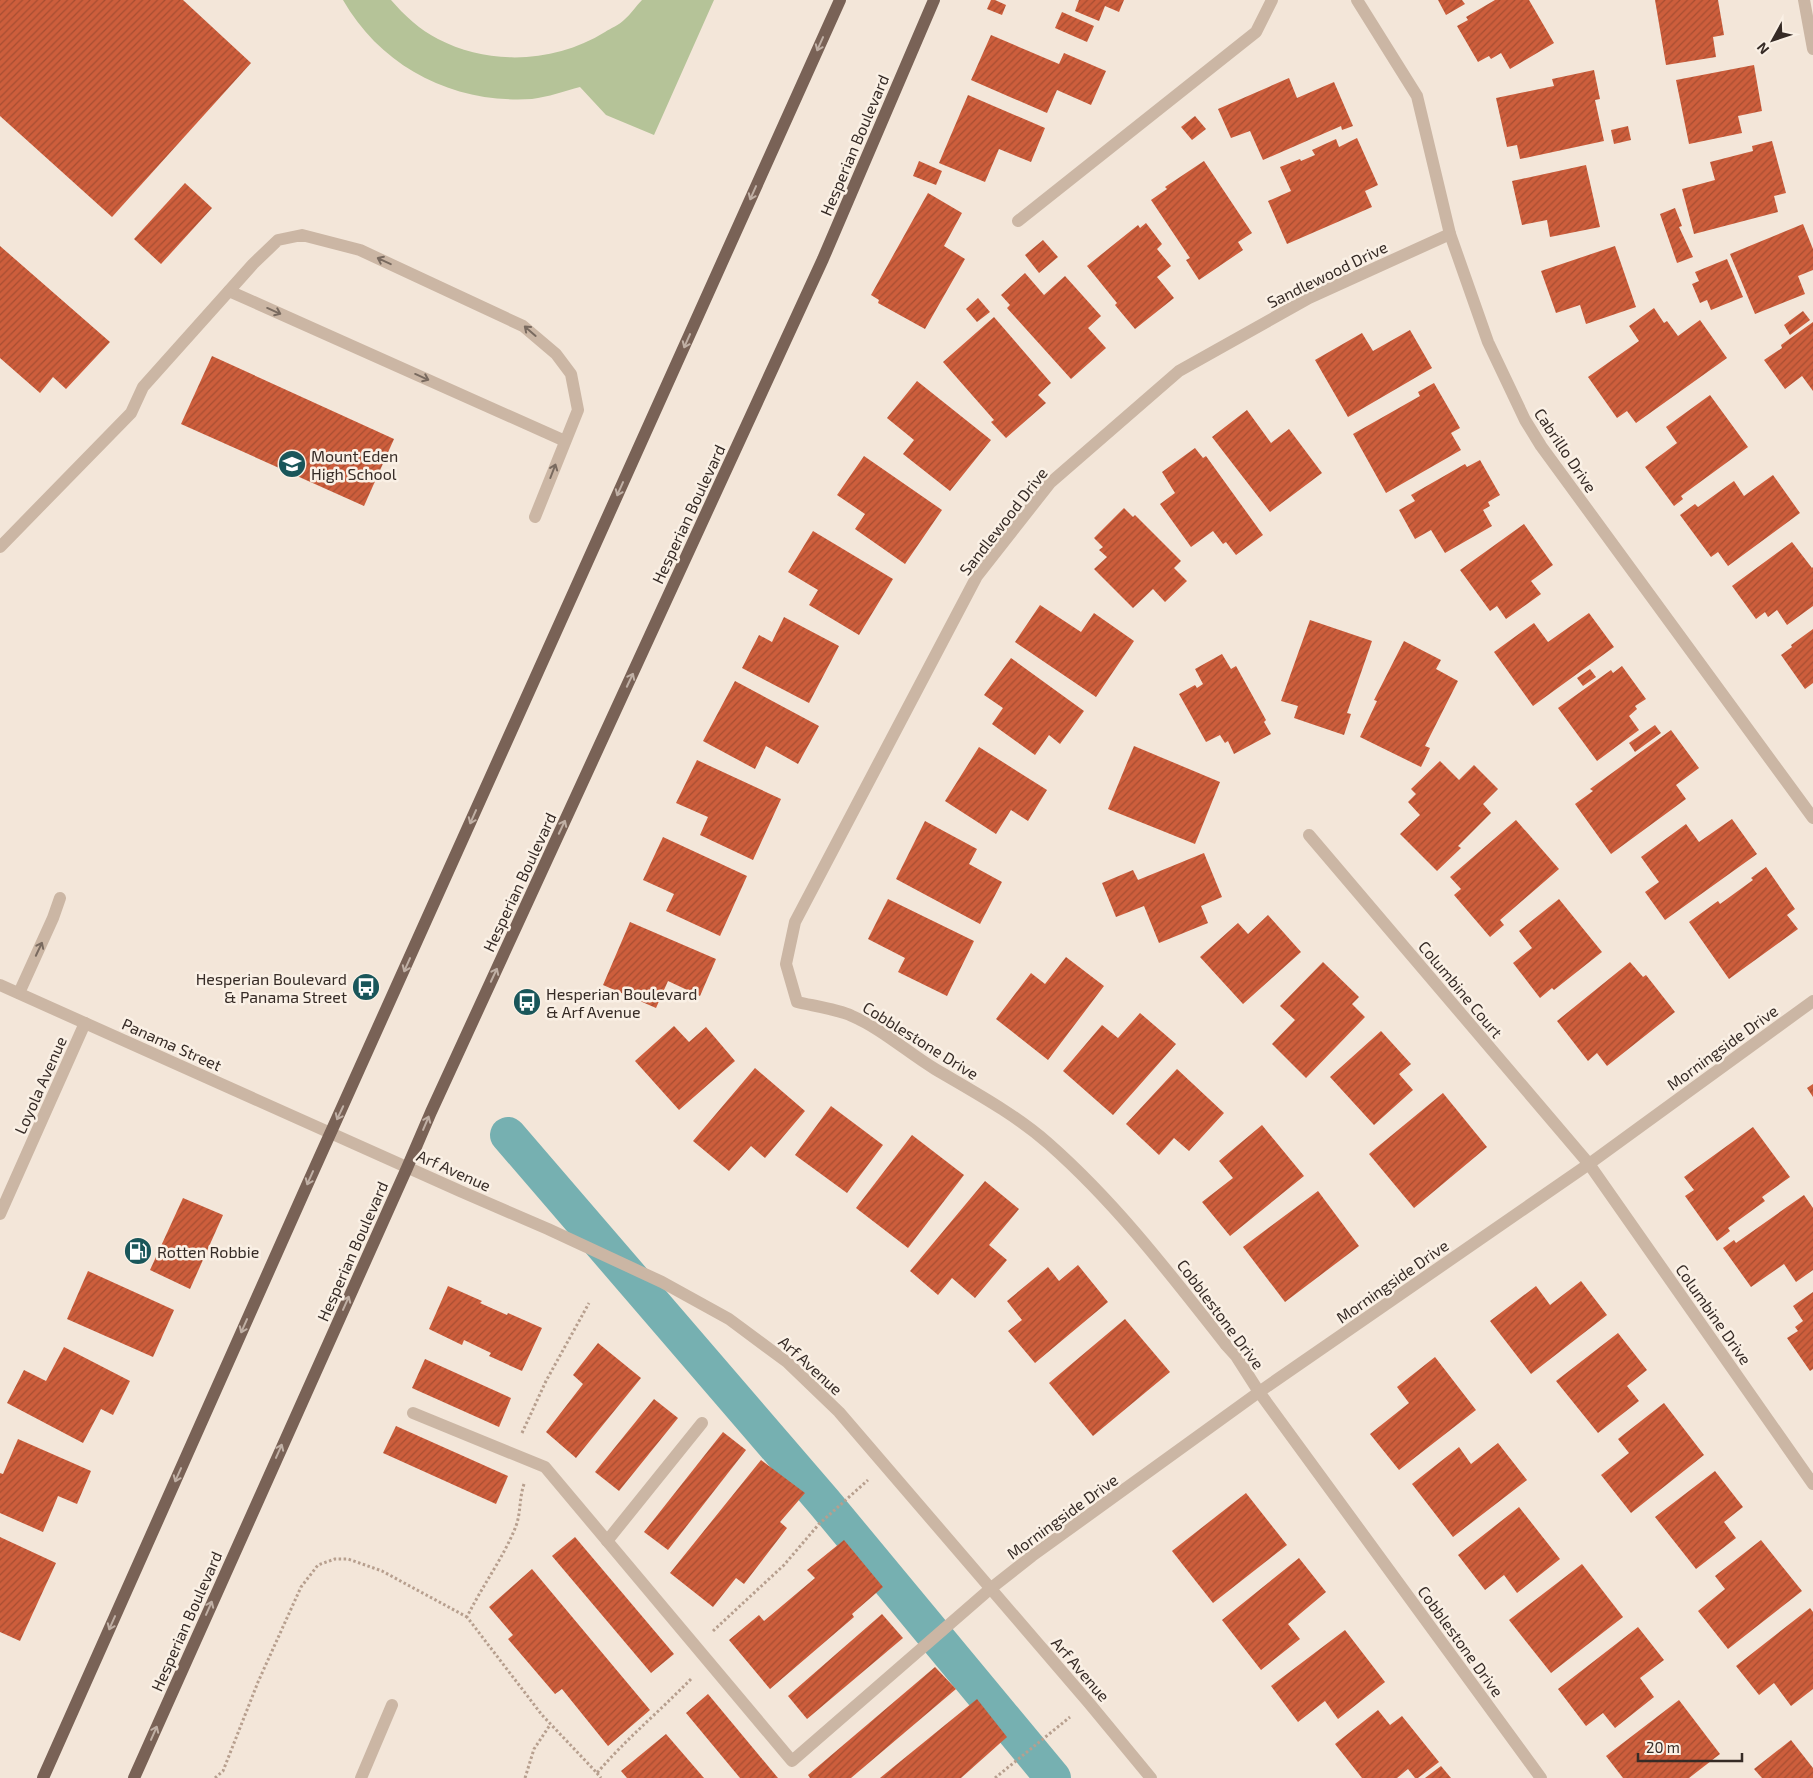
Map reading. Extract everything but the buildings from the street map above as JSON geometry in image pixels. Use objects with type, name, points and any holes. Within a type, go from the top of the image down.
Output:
[{"type":"main road","points":[[43,1778],[330,1133],[840,0]]},
{"type":"main road","name":"Hesperian Boulevard","points":[[134,1778],[435,1103],[823,259],[934,0]]},
{"type":"street","points":[[1018,221],[1256,32],[1272,0]]},
{"type":"street","name":"Cabrillo Drive","points":[[1357,0],[1417,96],[1450,234],[1488,342],[1525,420],[1541,446],[1813,818]]},
{"type":"street","points":[[1804,0],[1813,49]]},
{"type":"street","name":"Sandlewood Drive","points":[[797,1002],[786,964],[795,922],[977,576],[1050,482],[1179,371],[1309,298],[1450,234]]},
{"type":"street","points":[[0,547],[131,413],[143,387],[253,264],[278,240],[302,235],[360,250],[523,326],[556,354],[571,374],[578,410],[536,517]]},
{"type":"street","points":[[229,291],[565,441]]},
{"type":"street","name":"Columbine Court","points":[[1309,835],[1589,1164]]},
{"type":"street","points":[[19,994],[54,918],[60,898]]},
{"type":"street","name":"Panama Street","points":[[0,985],[330,1133]]},
{"type":"street","name":"Morningside Drive","points":[[709,1662],[792,1761],[990,1589],[1038,1552],[1260,1392],[1589,1164],[1813,1001]]},
{"type":"street","name":"Cobblestone Drive","points":[[797,1002],[852,1015],[893,1040],[933,1068],[985,1098],[1048,1143],[1105,1198],[1154,1253],[1236,1356],[1260,1392],[1541,1778]]},
{"type":"street","name":"Loyola Avenue","points":[[0,1214],[85,1023]]},
{"type":"street","name":"Arf Avenue","points":[[330,1133],[548,1229],[662,1282],[729,1319],[787,1362],[839,1412],[885,1464],[990,1589],[1089,1702],[1151,1778]]},
{"type":"street","name":"Columbine Drive","points":[[1589,1164],[1813,1484]]},
{"type":"street","points":[[413,1413],[545,1467],[709,1662]]},
{"type":"street","points":[[607,1541],[702,1423]]},
{"type":"street","points":[[361,1778],[392,1705]]},
{"type":"path","points":[[512,1454],[546,1381],[589,1303]]},
{"type":"path","points":[[467,1618],[479,1592],[506,1548],[517,1524],[520,1496],[533,1462]]},
{"type":"path","points":[[696,1647],[758,1587],[784,1565],[819,1524],[885,1464]]},
{"type":"path","points":[[215,1778],[223,1771],[258,1682],[301,1587],[318,1566],[335,1559],[348,1559],[382,1571],[467,1618],[550,1724],[601,1778]]},
{"type":"path","points":[[597,1773],[618,1748],[709,1662]]},
{"type":"path","points":[[995,1778],[1089,1702]]},
{"type":"path","points":[[526,1778],[534,1749],[550,1724]]},
{"type":"green space","points":[[343,0],[391,0],[425,31],[458,48],[479,54],[522,57],[544,55],[586,42],[622,22],[642,0],[714,0],[654,135],[606,115],[580,87],[532,99],[503,99],[475,95],[448,88],[423,77],[399,63],[378,45],[359,24]]},
{"type":"waterway","points":[[508,1135],[824,1502],[1053,1778]]},
{"type":"place","name":"Mount Eden High School","points":[[292,464]]},
{"type":"place","name":"Hesperian Boulevard & Panama Street","points":[[366,987]]},
{"type":"place","name":"Hesperian Boulevard & Arf Avenue","points":[[527,1002]]},
{"type":"place","name":"Rotten Robbie","points":[[138,1251]]}]
